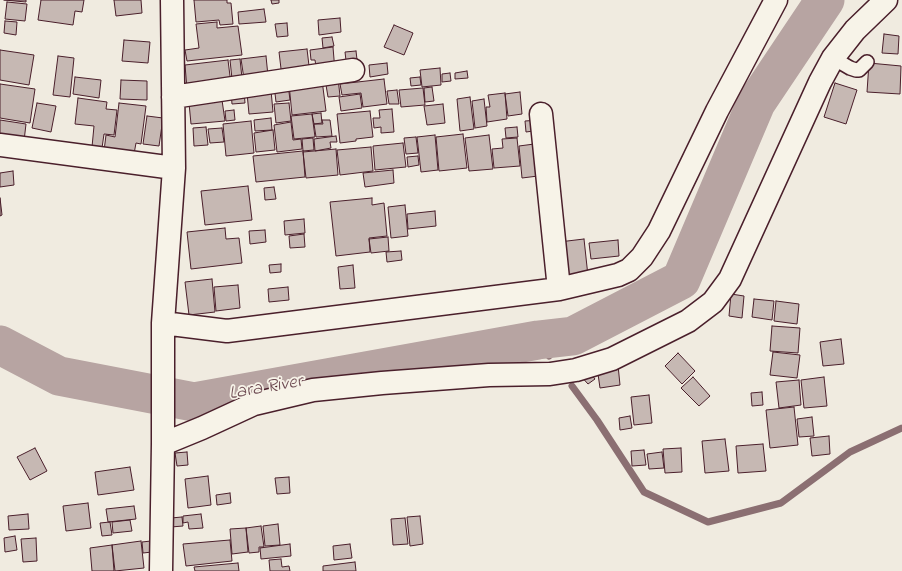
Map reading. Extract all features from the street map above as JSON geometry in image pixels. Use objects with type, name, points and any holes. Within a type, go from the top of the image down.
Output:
[{"type":"street","points":[[161,571],[163,323],[174,168],[172,0]]},
{"type":"street","points":[[163,323],[227,331],[560,289],[618,276],[630,270],[642,257],[659,231],[717,111],[776,0]]},
{"type":"street","points":[[163,444],[254,404],[313,390],[489,375],[550,374],[576,370],[612,359],[688,321],[712,302],[730,279],[832,58],[855,30],[886,0]]},
{"type":"street","points":[[173,97],[353,70]]},
{"type":"street","points":[[541,114],[560,289]]},
{"type":"street","points":[[0,144],[174,168]]},
{"type":"lane","points":[[832,58],[856,70],[859,70],[867,62]]},
{"type":"building","points":[[4,0],[26,0],[26,2]]},
{"type":"building","points":[[41,0],[84,0],[82,12],[75,11],[73,25],[38,20]]},
{"type":"building","points":[[114,0],[141,0],[142,13],[116,16]]},
{"type":"building","points":[[194,0],[227,0],[227,3],[231,3],[233,24],[220,25],[219,20],[196,22]]},
{"type":"building","points":[[271,0],[279,0],[279,3],[272,4]]},
{"type":"building","points":[[7,2],[27,4],[25,21],[5,19]]},
{"type":"building","points":[[264,9],[266,22],[239,24],[238,12]]},
{"type":"building","points":[[340,18],[341,32],[319,35],[318,20]]},
{"type":"building","points":[[5,21],[17,22],[16,35],[4,33]]},
{"type":"building","points":[[217,22],[217,28],[238,26],[242,55],[187,61],[185,50],[199,48],[196,24]]},
{"type":"building","points":[[287,23],[288,36],[277,37],[275,24]]},
{"type":"building","points":[[394,25],[413,33],[404,55],[384,47]]},
{"type":"building","points":[[884,34],[899,36],[898,54],[882,53]]},
{"type":"building","points":[[332,37],[334,46],[323,48],[322,38]]},
{"type":"building","points":[[124,40],[150,42],[148,63],[122,61]]},
{"type":"building","points":[[333,47],[335,71],[317,73],[315,60],[311,60],[310,50]]},
{"type":"building","points":[[307,49],[310,74],[282,77],[279,52]]},
{"type":"building","points":[[0,50],[34,55],[29,85],[0,80]]},
{"type":"building","points":[[356,51],[358,68],[347,69],[345,52]]},
{"type":"building","points":[[58,56],[74,58],[70,97],[53,95]]},
{"type":"building","points":[[266,56],[268,76],[244,79],[241,59]]},
{"type":"building","points":[[240,59],[242,78],[232,79],[230,60]]},
{"type":"building","points":[[228,60],[231,84],[187,89],[185,65]]},
{"type":"building","points":[[387,63],[388,74],[370,77],[369,65]]},
{"type":"building","points":[[869,63],[901,66],[900,94],[867,92]]},
{"type":"building","points":[[440,68],[441,85],[422,87],[420,70]]},
{"type":"building","points":[[467,71],[468,78],[455,79],[455,73]]},
{"type":"building","points":[[450,73],[451,81],[442,82],[442,74]]},
{"type":"building","points":[[75,77],[101,80],[99,98],[73,94]]},
{"type":"building","points":[[420,77],[421,85],[411,86],[410,78]]},
{"type":"building","points":[[338,78],[340,96],[328,97],[325,79]]},
{"type":"building","points":[[384,79],[387,104],[363,107],[361,93],[342,95],[340,84]]},
{"type":"building","points":[[121,80],[147,81],[147,100],[120,99]]},
{"type":"building","points":[[322,80],[326,111],[292,115],[289,84]]},
{"type":"building","points":[[835,83],[857,90],[846,124],[824,117]]},
{"type":"building","points":[[0,84],[35,89],[30,123],[0,118]]},
{"type":"building","points":[[288,84],[290,100],[276,102],[274,85]]},
{"type":"building","points":[[432,87],[434,101],[425,102],[424,88]]},
{"type":"building","points":[[423,88],[425,105],[401,107],[399,90]]},
{"type":"building","points":[[271,90],[273,112],[249,114],[247,93]]},
{"type":"building","points":[[397,90],[399,104],[389,104],[387,91]]},
{"type":"building","points":[[244,91],[245,103],[232,104],[231,92]]},
{"type":"building","points":[[520,92],[522,114],[508,116],[505,94]]},
{"type":"building","points":[[505,93],[507,119],[487,122],[486,107],[490,107],[488,95]]},
{"type":"building","points":[[360,94],[362,108],[341,111],[339,97]]},
{"type":"building","points":[[470,97],[474,129],[460,131],[457,99]]},
{"type":"building","points":[[78,98],[107,102],[106,109],[117,110],[114,135],[104,134],[102,148],[92,147],[94,126],[75,124]]},
{"type":"building","points":[[484,99],[487,126],[475,128],[472,101]]},
{"type":"building","points":[[222,100],[225,121],[191,124],[189,103]]},
{"type":"building","points":[[37,103],[56,106],[51,132],[32,128]]},
{"type":"building","points":[[119,103],[146,106],[141,144],[136,143],[134,154],[104,151],[106,135],[115,137]]},
{"type":"building","points":[[289,103],[291,121],[276,123],[274,104]]},
{"type":"building","points":[[443,104],[445,123],[427,125],[424,106]]},
{"type":"building","points":[[392,109],[394,132],[381,133],[381,127],[374,128],[373,118],[380,118],[379,110]]},
{"type":"building","points":[[234,110],[235,120],[226,121],[225,111]]},
{"type":"building","points":[[370,111],[373,137],[340,143],[337,114]]},
{"type":"building","points":[[321,113],[322,123],[314,124],[312,114]]},
{"type":"building","points":[[312,114],[315,137],[294,139],[291,116]]},
{"type":"building","points":[[147,116],[163,118],[159,146],[143,144]]},
{"type":"building","points":[[271,118],[272,130],[255,131],[254,120]]},
{"type":"building","points":[[0,120],[26,124],[24,141],[0,138]]},
{"type":"building","points":[[322,120],[330,120],[332,136],[316,137],[314,124],[323,124]]},
{"type":"building","points":[[540,120],[541,130],[526,132],[525,121]]},
{"type":"building","points":[[251,121],[254,153],[226,156],[223,124]]},
{"type":"building","points":[[291,122],[293,140],[301,139],[302,149],[277,152],[274,125]]},
{"type":"building","points":[[206,127],[208,145],[194,146],[193,128]]},
{"type":"building","points":[[517,127],[518,137],[506,138],[505,128]]},
{"type":"building","points":[[222,128],[224,142],[210,143],[208,129]]},
{"type":"building","points":[[273,130],[275,150],[256,152],[254,133]]},
{"type":"building","points":[[463,134],[467,168],[439,171],[436,137]]},
{"type":"building","points":[[435,135],[438,170],[421,172],[417,137]]},
{"type":"building","points":[[489,135],[493,169],[469,171],[465,138]]},
{"type":"building","points":[[336,136],[337,142],[330,142],[331,148],[315,151],[314,139]]},
{"type":"building","points":[[416,137],[418,153],[406,154],[404,138]]},
{"type":"building","points":[[313,138],[314,150],[303,151],[302,139]]},
{"type":"building","points":[[517,138],[520,166],[494,168],[492,149],[503,148],[502,139]]},
{"type":"building","points":[[403,143],[406,167],[375,170],[373,146]]},
{"type":"building","points":[[542,143],[546,175],[522,178],[519,146]]},
{"type":"building","points":[[371,147],[373,171],[340,175],[337,150]]},
{"type":"building","points":[[336,149],[338,175],[306,178],[303,152]]},
{"type":"building","points":[[303,151],[305,177],[256,182],[253,156]]},
{"type":"building","points":[[418,156],[419,165],[408,167],[407,157]]},
{"type":"building","points":[[393,170],[394,183],[365,187],[363,173]]},
{"type":"building","points":[[13,171],[14,185],[0,187],[0,173]]},
{"type":"building","points":[[248,186],[252,220],[205,225],[201,191]]},
{"type":"building","points":[[274,187],[276,199],[265,200],[264,188]]},
{"type":"building","points":[[0,198],[2,215],[0,216]]},
{"type":"building","points":[[372,198],[372,205],[384,203],[387,236],[369,238],[370,252],[336,256],[330,202]]},
{"type":"building","points":[[405,205],[408,236],[391,238],[388,207]]},
{"type":"building","points":[[435,211],[436,226],[408,229],[407,214]]},
{"type":"building","points":[[304,219],[305,233],[285,235],[284,221]]},
{"type":"building","points":[[225,228],[226,239],[239,238],[242,263],[191,269],[187,232]]},
{"type":"building","points":[[265,230],[266,242],[250,244],[249,231]]},
{"type":"building","points":[[304,234],[305,247],[290,248],[289,236]]},
{"type":"building","points":[[388,237],[389,251],[371,253],[369,239]]},
{"type":"building","points":[[584,239],[588,276],[563,278],[559,242]]},
{"type":"building","points":[[618,240],[619,256],[591,259],[589,243]]},
{"type":"building","points":[[401,251],[402,260],[387,262],[386,252]]},
{"type":"building","points":[[281,264],[281,272],[270,273],[269,265]]},
{"type":"building","points":[[353,265],[355,288],[340,289],[338,267]]},
{"type":"building","points":[[212,279],[215,312],[189,315],[185,282]]},
{"type":"building","points":[[238,285],[240,308],[216,311],[214,287]]},
{"type":"building","points":[[288,287],[289,300],[269,302],[268,289]]},
{"type":"building","points":[[731,294],[744,296],[742,318],[729,316]]},
{"type":"building","points":[[754,299],[774,301],[772,320],[752,317]]},
{"type":"building","points":[[776,301],[799,304],[797,324],[774,321]]},
{"type":"building","points":[[772,326],[800,328],[798,353],[770,351]]},
{"type":"building","points":[[841,339],[844,364],[823,366],[820,342]]},
{"type":"building","points":[[773,352],[800,355],[797,378],[770,375]]},
{"type":"building","points":[[678,353],[695,371],[682,384],[665,366]]},
{"type":"building","points":[[618,365],[620,385],[600,388],[597,367]]},
{"type":"building","points":[[586,368],[595,379],[588,384],[579,374]]},
{"type":"building","points":[[693,377],[710,396],[699,406],[681,388]]},
{"type":"building","points":[[824,377],[827,406],[804,408],[801,380]]},
{"type":"building","points":[[799,380],[801,405],[779,408],[776,382]]},
{"type":"building","points":[[762,392],[763,405],[752,406],[751,393]]},
{"type":"building","points":[[649,395],[652,423],[634,425],[631,397]]},
{"type":"building","points":[[794,407],[798,445],[770,448],[766,410]]},
{"type":"building","points":[[630,416],[632,428],[620,430],[619,418]]},
{"type":"building","points":[[812,417],[814,436],[799,437],[797,419]]},
{"type":"building","points":[[829,436],[830,454],[812,456],[810,438]]},
{"type":"building","points":[[725,439],[729,471],[705,473],[702,441]]},
{"type":"building","points":[[763,444],[766,471],[738,473],[736,446]]},
{"type":"building","points":[[35,448],[47,471],[30,480],[17,457]]},
{"type":"building","points":[[681,448],[682,472],[665,473],[663,449]]},
{"type":"building","points":[[644,450],[646,465],[632,466],[631,451]]},
{"type":"building","points":[[187,452],[188,465],[177,466],[175,453]]},
{"type":"building","points":[[662,452],[664,468],[649,469],[647,454]]},
{"type":"building","points":[[130,467],[134,490],[98,495],[95,472]]},
{"type":"building","points":[[208,476],[211,505],[188,508],[185,479]]},
{"type":"building","points":[[289,477],[290,493],[277,494],[275,478]]},
{"type":"building","points":[[230,493],[231,503],[217,505],[216,495]]},
{"type":"building","points":[[88,503],[91,528],[66,531],[63,506]]},
{"type":"building","points":[[134,506],[136,519],[108,522],[106,509]]},
{"type":"building","points":[[28,514],[29,529],[9,530],[8,516]]},
{"type":"building","points":[[201,514],[203,528],[189,529],[188,522],[183,523],[183,516]]},
{"type":"building","points":[[420,516],[423,544],[410,546],[407,517]]},
{"type":"building","points":[[182,517],[183,526],[171,527],[171,518]]},
{"type":"building","points":[[405,518],[408,544],[393,545],[391,519]]},
{"type":"building","points":[[130,520],[132,531],[113,533],[112,522]]},
{"type":"building","points":[[110,522],[112,535],[102,536],[100,523]]},
{"type":"building","points":[[278,524],[280,545],[265,546],[263,526]]},
{"type":"building","points":[[261,526],[264,547],[259,547],[259,552],[249,553],[246,528]]},
{"type":"building","points":[[246,528],[248,552],[232,554],[230,529]]},
{"type":"building","points":[[15,536],[17,550],[5,552],[4,538]]},
{"type":"building","points":[[36,538],[37,561],[23,562],[21,539]]},
{"type":"building","points":[[230,540],[232,561],[186,566],[183,544]]},
{"type":"building","points":[[141,541],[144,568],[115,571],[112,545]]},
{"type":"building","points":[[151,541],[152,552],[143,553],[142,542]]},
{"type":"building","points":[[290,544],[291,556],[261,559],[260,548]]},
{"type":"building","points":[[350,544],[352,558],[334,560],[333,546]]},
{"type":"building","points":[[112,545],[114,571],[92,571],[90,548]]},
{"type":"building","points":[[281,559],[282,567],[289,566],[290,571],[270,571],[269,560]]},
{"type":"building","points":[[355,562],[356,571],[323,571],[323,566]]},
{"type":"building","points":[[238,563],[239,571],[195,571],[194,567]]},
{"type":"waterway","name":"Lara River","points":[[0,345],[59,376],[194,402],[538,340],[573,336],[681,280],[756,103],[825,0]]},
{"type":"waterway","points":[[538,340],[549,356]]},
{"type":"waterway","points":[[572,386],[597,420],[644,492],[708,522],[781,503],[850,452],[902,428]]}]
